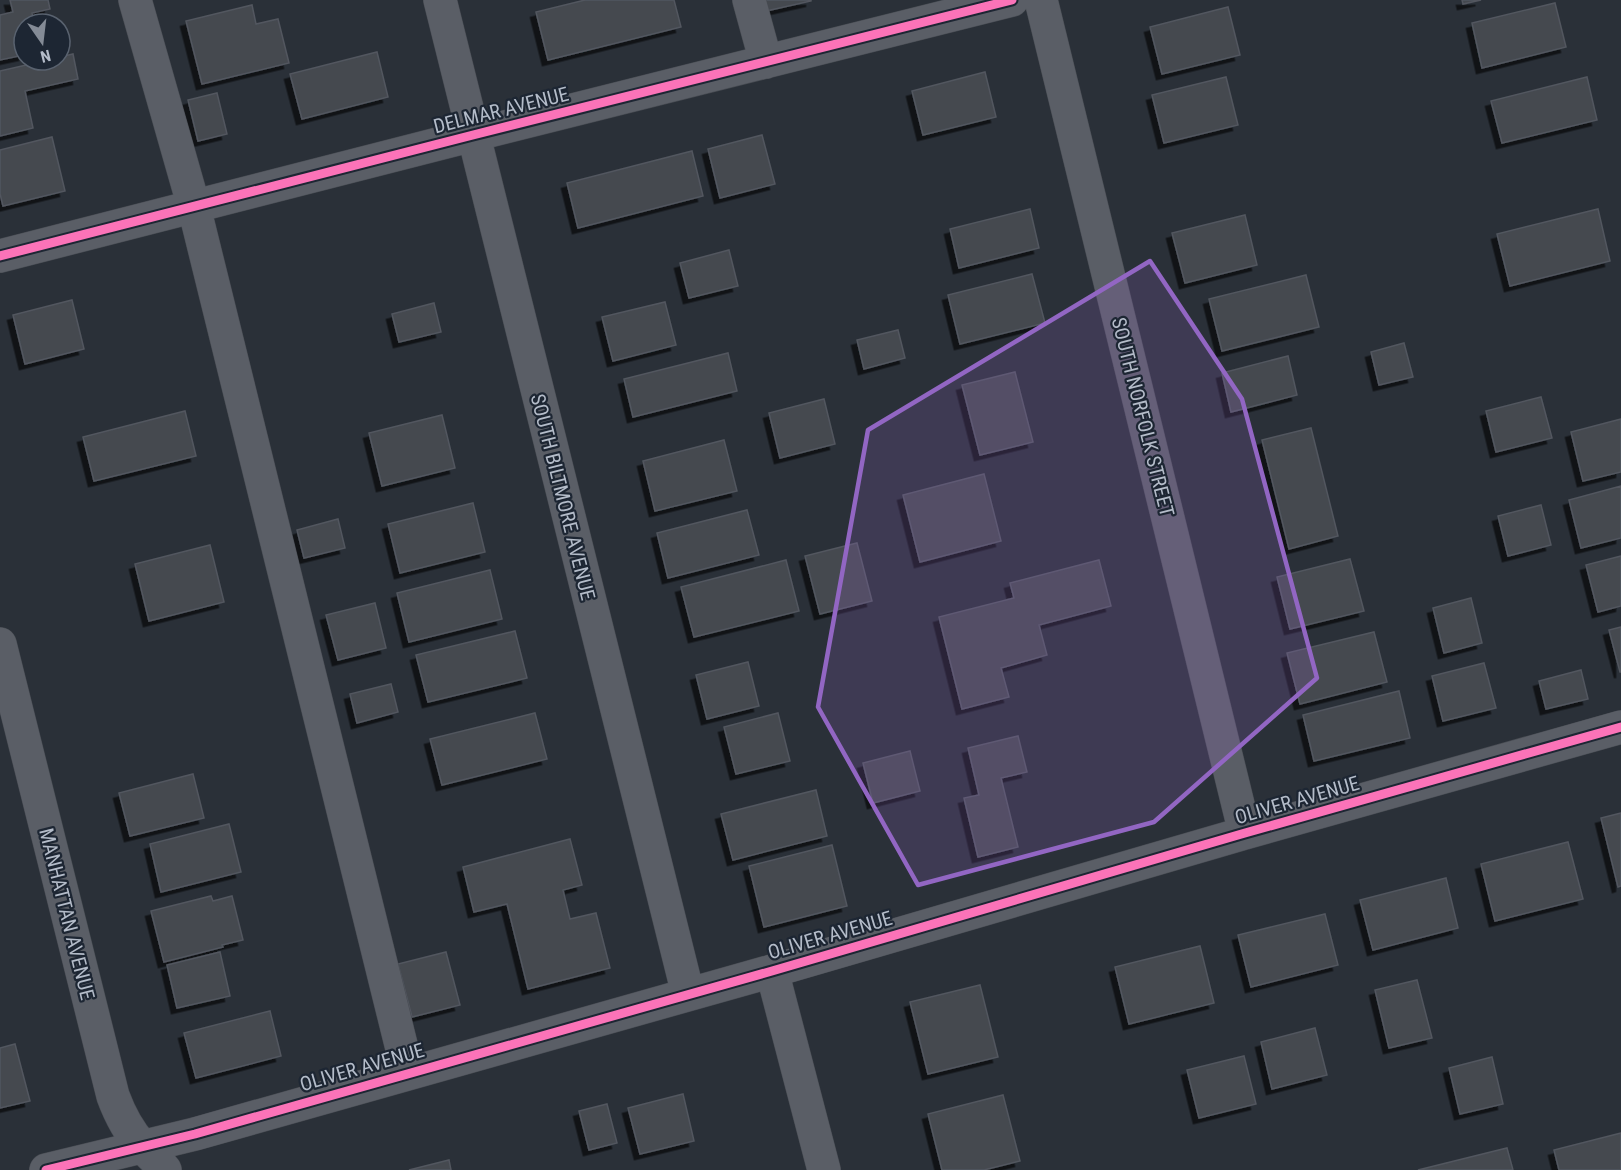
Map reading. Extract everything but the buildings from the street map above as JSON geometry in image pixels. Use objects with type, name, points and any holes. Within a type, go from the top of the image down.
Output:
[{"type":"street","points":[[135,0],[194,207],[408,1073]]},
{"type":"street","name":"SOUTH BILTMORE AVENUE","points":[[440,0],[688,994]]},
{"type":"street","points":[[749,0],[766,62]]},
{"type":"street","name":"DELMAR AVENUE","points":[[0,256],[1012,0]]},
{"type":"street","name":"SOUTH NORFOLK STREET","points":[[1041,0],[1245,833]]},
{"type":"street","name":"MANHATTAN AVENUE","points":[[0,644],[113,1096],[126,1126],[165,1170]]},
{"type":"street","name":"OLIVER AVENUE","points":[[46,1170],[195,1134],[1621,727]]},
{"type":"street","points":[[772,971],[824,1170]]},
{"type":"highlighted area","points":[[1150,261],[1242,399],[1317,678],[1154,822],[918,885],[818,707],[868,430]]},
{"type":"cycle path","points":[[0,256],[1012,0]]},
{"type":"cycle path","points":[[46,1170],[195,1134],[1621,727]]}]
